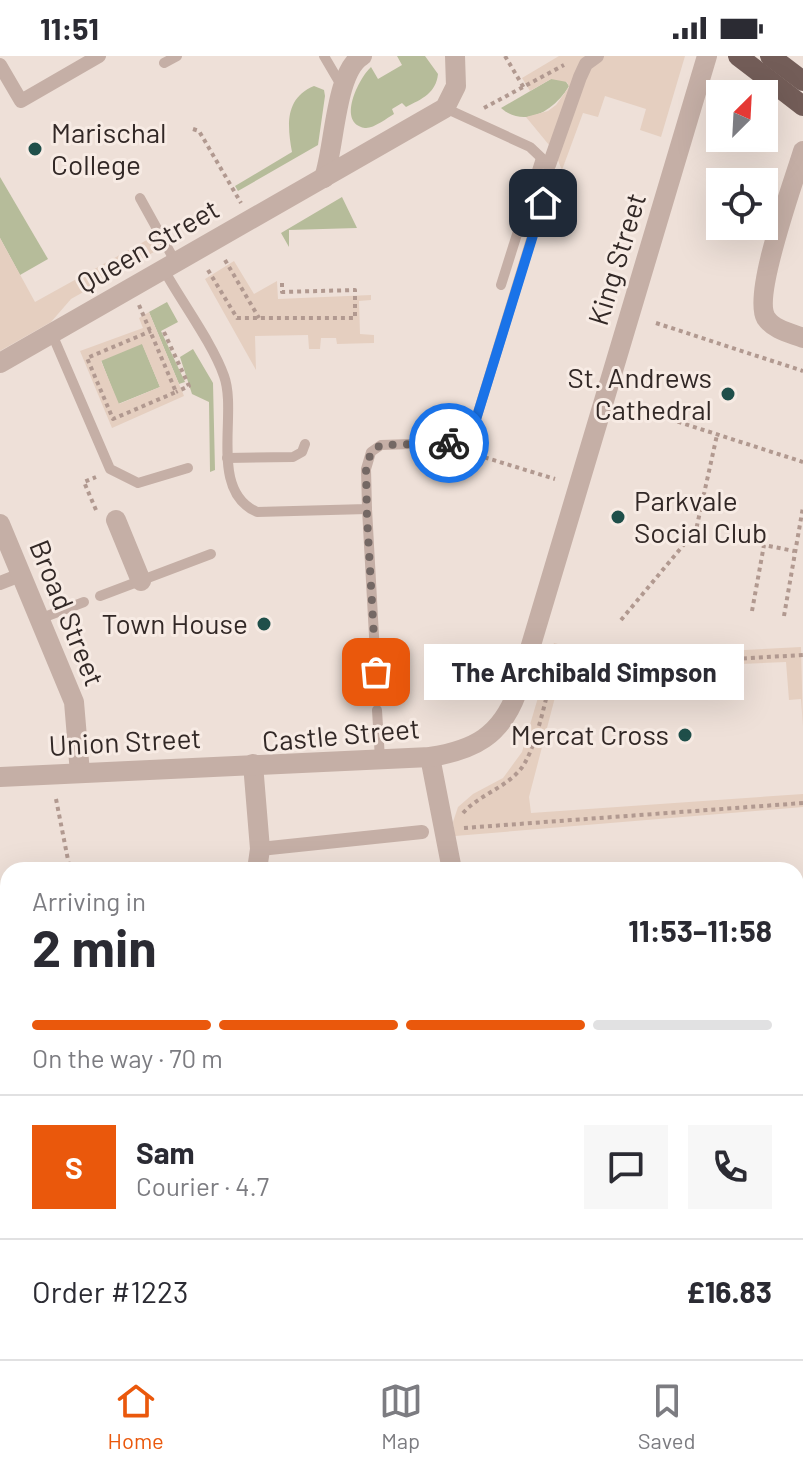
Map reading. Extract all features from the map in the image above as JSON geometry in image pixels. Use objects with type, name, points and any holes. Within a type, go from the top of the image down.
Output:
[{"type":"main road","points":[[738,56],[803,106]]},
{"type":"main road","points":[[770,56],[803,81]]},
{"type":"street","points":[[0,65],[21,101],[99,56]]},
{"type":"street","points":[[324,178],[333,150],[342,86],[349,66],[362,56]]},
{"type":"street","points":[[445,108],[456,86],[455,56]]},
{"type":"street","name":"King Street","points":[[526,661],[707,56]]},
{"type":"street","points":[[545,162],[592,60]]},
{"type":"street","name":"Queen Street","points":[[0,363],[445,108]]},
{"type":"street","points":[[803,151],[764,283],[763,312],[768,334],[803,338]]},
{"type":"street","points":[[116,520],[141,581]]},
{"type":"street","name":"Broad Street","points":[[0,524],[42,618],[74,702],[80,773]]},
{"type":"street","points":[[0,583],[23,574]]},
{"type":"street","name":"Castle Street","points":[[258,862],[260,849],[253,764],[430,757],[466,750],[494,733],[511,707],[526,661]]},
{"type":"street","points":[[430,757],[450,862]]},
{"type":"street","name":"Union Street","points":[[0,777],[253,764]]},
{"type":"street","points":[[260,849],[422,832]]},
{"type":"lane","points":[[164,63],[177,56]]},
{"type":"lane","points":[[324,56],[342,86]]},
{"type":"lane","points":[[376,672],[366,469],[371,452],[381,445],[469,442],[550,178],[545,162],[530,147],[445,108]]},
{"type":"lane","points":[[501,285],[545,162]]},
{"type":"lane","points":[[140,198],[225,378],[227,458],[239,498],[257,512],[367,513]]},
{"type":"lane","points":[[52,334],[110,469],[138,483],[188,468]]},
{"type":"lane","points":[[227,458],[293,457],[302,452],[305,444]]},
{"type":"lane","points":[[100,596],[211,554]]},
{"type":"lane","points":[[42,618],[84,602]]},
{"type":"lane","points":[[377,710],[380,759]]},
{"type":"path","points":[[505,56],[524,88]]},
{"type":"path","points":[[464,118],[568,63],[592,60]]},
{"type":"path","points":[[193,129],[199,131],[251,220]]},
{"type":"path","points":[[197,251],[237,318],[355,318],[355,290],[282,292],[282,280]]},
{"type":"path","points":[[227,265],[260,318]]},
{"type":"path","points":[[144,315],[176,392]]},
{"type":"path","points":[[656,323],[803,371]]},
{"type":"path","points":[[151,331],[87,358],[113,419],[189,386],[164,332]]},
{"type":"path","points":[[761,358],[768,334]]},
{"type":"path","points":[[632,407],[803,462]]},
{"type":"path","points":[[621,620],[696,530],[717,435]]},
{"type":"path","points":[[469,442],[473,453],[555,479]]},
{"type":"path","points":[[784,616],[803,507]]},
{"type":"path","points":[[752,611],[764,545],[794,551]]},
{"type":"path","points":[[460,818],[472,803],[512,778],[524,765],[554,669],[803,655]]},
{"type":"path","points":[[56,799],[68,862]]},
{"type":"path","points":[[454,829],[803,803]]},
{"type":"green space","points":[[397,56],[425,56],[438,74],[434,86],[417,101],[406,107],[402,103],[392,109],[394,114],[376,125],[365,128],[356,124],[351,109],[361,80],[371,67],[378,79],[402,65]]},
{"type":"green space","points":[[551,79],[564,79],[569,86],[548,109],[529,117],[520,117],[501,108]]},
{"type":"green space","points":[[314,86],[324,90],[325,96],[318,145],[238,191],[235,186],[292,152],[290,113],[298,98]]},
{"type":"green space","points":[[0,177],[48,259],[20,275],[0,238]]},
{"type":"green space","points":[[342,197],[357,228],[289,230],[289,247],[281,233]]},
{"type":"green space","points":[[167,302],[178,322],[161,331],[185,382],[179,384],[149,312]]},
{"type":"green space","points":[[142,343],[160,387],[118,404],[101,360]]},
{"type":"green space","points":[[193,349],[213,383],[215,470],[210,472],[209,402],[192,394],[180,357]]},
{"type":"shaded area","points":[[559,56],[685,56],[661,137],[640,130],[646,109],[605,96],[598,117],[583,113],[562,170],[554,151],[526,117],[548,111],[556,105],[569,87],[567,82],[551,79],[530,91],[522,78]]},
{"type":"shaded area","points":[[154,236],[161,248],[71,299],[51,322],[0,351],[0,238],[35,302]]},
{"type":"shaded area","points":[[234,261],[254,294],[277,281],[278,299],[371,295],[371,300],[359,301],[360,334],[374,335],[374,343],[337,344],[336,338],[321,338],[320,349],[309,349],[308,335],[255,336],[256,370],[205,279]]},
{"type":"shaded area","points":[[149,312],[184,396],[112,428],[80,351],[143,328],[139,318]],"holes":[[[142,344],[160,387],[119,404],[101,361]]]},
{"type":"shaded area","points":[[554,643],[566,646],[567,655],[573,659],[801,647],[803,727],[801,699],[789,700],[786,662],[629,669],[628,679],[559,682],[529,797],[531,813],[803,794],[803,807],[455,836],[453,822],[458,807],[473,794],[503,778],[522,752]]},
{"type":"way so far","points":[[376,672],[367,517],[366,469],[371,452],[381,445],[449,443]]},
{"type":"place","name":"Marischal College","points":[[35,149]]},
{"type":"place","name":"St. Andrews Cathedral","points":[[728,394]]},
{"type":"place","name":"Parkvale Social Club","points":[[618,517]]},
{"type":"place","name":"Town House","points":[[264,624]]},
{"type":"place","name":"The Archibald Simpson","points":[[376,672]]},
{"type":"place","name":"Mercat Cross","points":[[685,735]]},
{"type":"route","points":[[449,443],[469,442],[543,203]]}]
